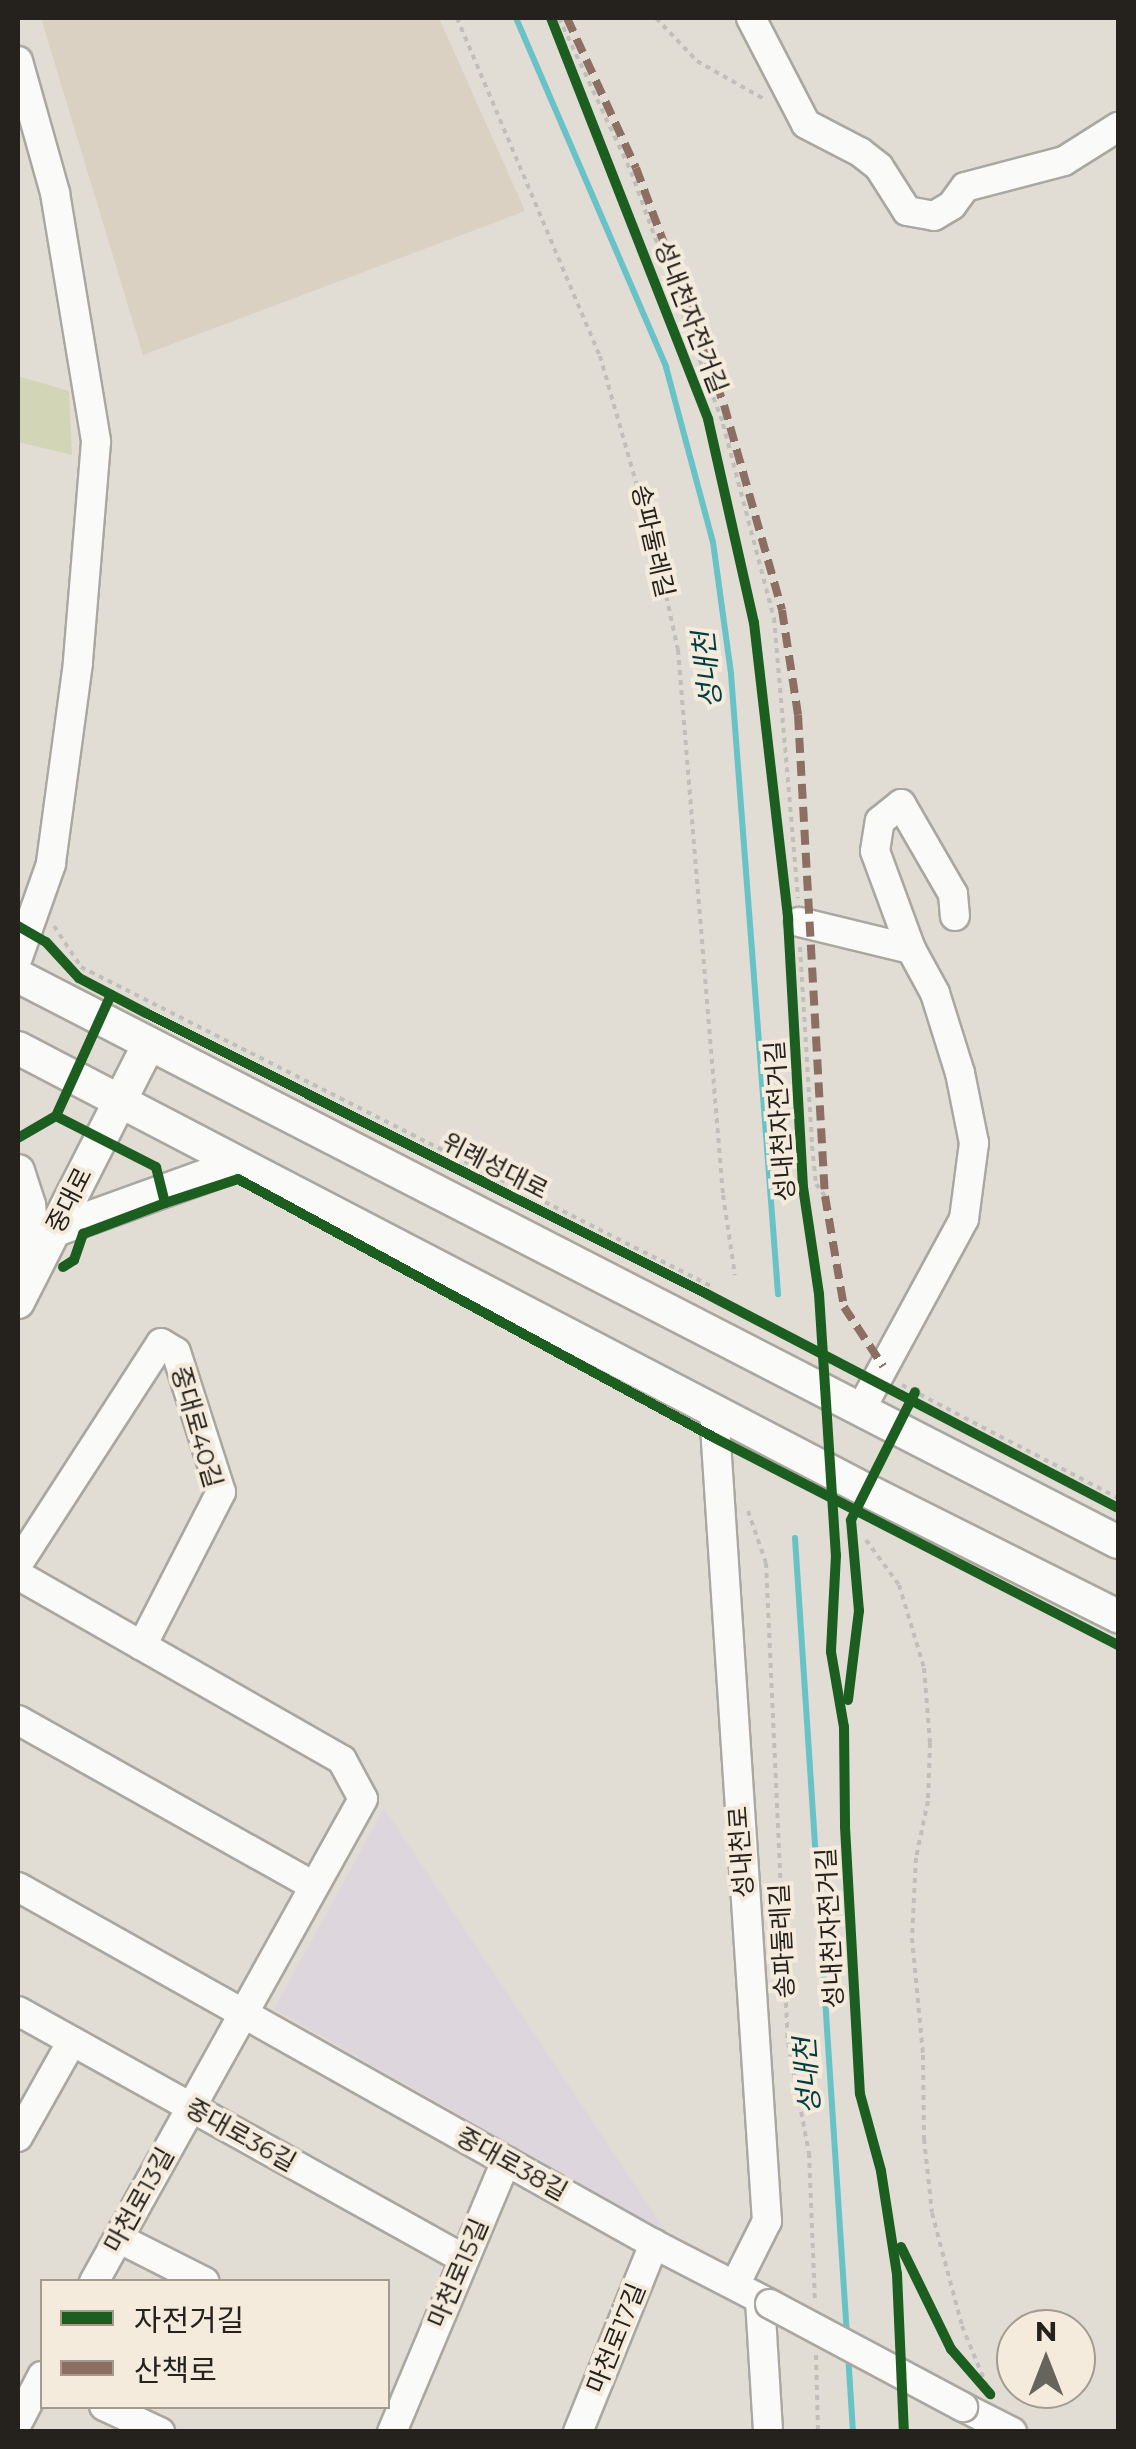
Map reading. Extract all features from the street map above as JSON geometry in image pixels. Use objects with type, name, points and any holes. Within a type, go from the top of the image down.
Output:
[{"type":"main road","name":"위례성대로","points":[[18,976],[149,1044],[872,1387],[1118,1542]]},
{"type":"main road","name":"중대로","points":[[18,1302],[149,1044]]},
{"type":"main road","points":[[18,1048],[714,1411],[1118,1616]]},
{"type":"main road","points":[[52,1231],[238,1164]]},
{"type":"main road","points":[[18,1172],[29,1205],[35,1266]]},
{"type":"street","points":[[751,18],[806,124],[860,152],[878,168],[906,211],[934,216],[952,205],[965,187],[1064,161],[1118,127]]},
{"type":"street","points":[[18,61],[55,193],[96,442],[73,700],[51,864],[26,934]]},
{"type":"street","points":[[872,1387],[964,1219],[974,1143],[960,1072],[935,994],[911,949],[876,851],[880,821],[901,804],[952,894],[955,916]]},
{"type":"street","points":[[791,920],[911,949]]},
{"type":"street","name":"중대로40길","points":[[142,1646],[220,1492],[176,1352],[161,1343],[20,1581],[342,1760],[363,1799],[241,2012]]},
{"type":"street","name":"성내천로","points":[[714,1411],[766,2221],[735,2285]]},
{"type":"street","points":[[18,1720],[314,1886]]},
{"type":"street","name":"중대로38길","points":[[18,1887],[654,2244],[996,2420]]},
{"type":"street","name":"중대로36길","points":[[18,2011],[464,2260]]},
{"type":"street","name":"마천로13길","points":[[96,2279],[241,2012]]},
{"type":"street","points":[[18,2137],[72,2041]]},
{"type":"street","name":"마천로15길","points":[[392,2432],[399,2380],[464,2260],[506,2160]]},
{"type":"street","points":[[118,2238],[199,2279]]},
{"type":"street","name":"마천로17길","points":[[578,2432],[654,2244]]},
{"type":"street","points":[[765,2302],[768,2432]]},
{"type":"street","points":[[18,2422],[40,2382]]},
{"type":"street","points":[[110,2409],[160,2432]]},
{"type":"path","points":[[551,18],[595,126]]},
{"type":"path","points":[[559,18],[630,172],[724,424],[774,618],[791,920],[816,1184],[825,1196]]},
{"type":"path","points":[[656,18],[696,61],[806,124]]},
{"type":"path","points":[[26,934],[52,925],[81,967],[711,1286]]},
{"type":"path","points":[[872,1387],[913,1396],[1118,1498]]},
{"type":"path","points":[[913,1396],[1118,1508]]},
{"type":"path","points":[[866,1540],[899,1585],[924,1668],[930,1743],[928,1801],[912,1911],[924,2055],[924,2139],[932,2213],[962,2326],[996,2420]]},
{"type":"path","points":[[816,2352],[818,2432]]},
{"type":"path","points":[[964,2364],[996,2420]]},
{"type":"shaded area","points":[[41,18],[439,18],[525,211],[143,355]]},
{"type":"shaded area","points":[[384,1808],[667,2233],[274,2009]]},
{"type":"green space","points":[[18,376],[69,391],[72,455],[18,442]]},
{"type":"waterway","name":"성내천","points":[[516,18],[666,367],[713,542],[731,674],[778,1294]]},
{"type":"waterway","name":"성내천","points":[[795,1538],[847,2335]]},
{"type":"waterway","name":"성내천","points":[[848,2353],[853,2432]]},
{"type":"marked path","points":[[567,18],[636,168],[724,405],[782,610],[798,715],[825,1196],[844,1307],[883,1366]]},
{"type":"cycle path","name":"성내천자전거길","points":[[551,18],[708,419],[754,623],[788,919],[803,1187],[819,1294],[836,1555],[831,1652],[844,1727],[845,1827],[860,2094],[881,2171],[897,2274],[904,2432]]},
{"type":"cycle path","points":[[18,926],[46,942],[79,978],[707,1294],[1118,1508]]},
{"type":"cycle path","points":[[18,1138],[56,1116],[111,995]]},
{"type":"cycle path","points":[[56,1116],[156,1167],[165,1203],[238,1179],[715,1438],[1118,1645]]},
{"type":"cycle path","points":[[63,1267],[74,1260],[83,1234],[165,1203]]},
{"type":"cycle path","points":[[848,1700],[859,1611],[851,1520],[915,1392]]},
{"type":"cycle path","points":[[901,2247],[951,2349],[990,2394]]}]
